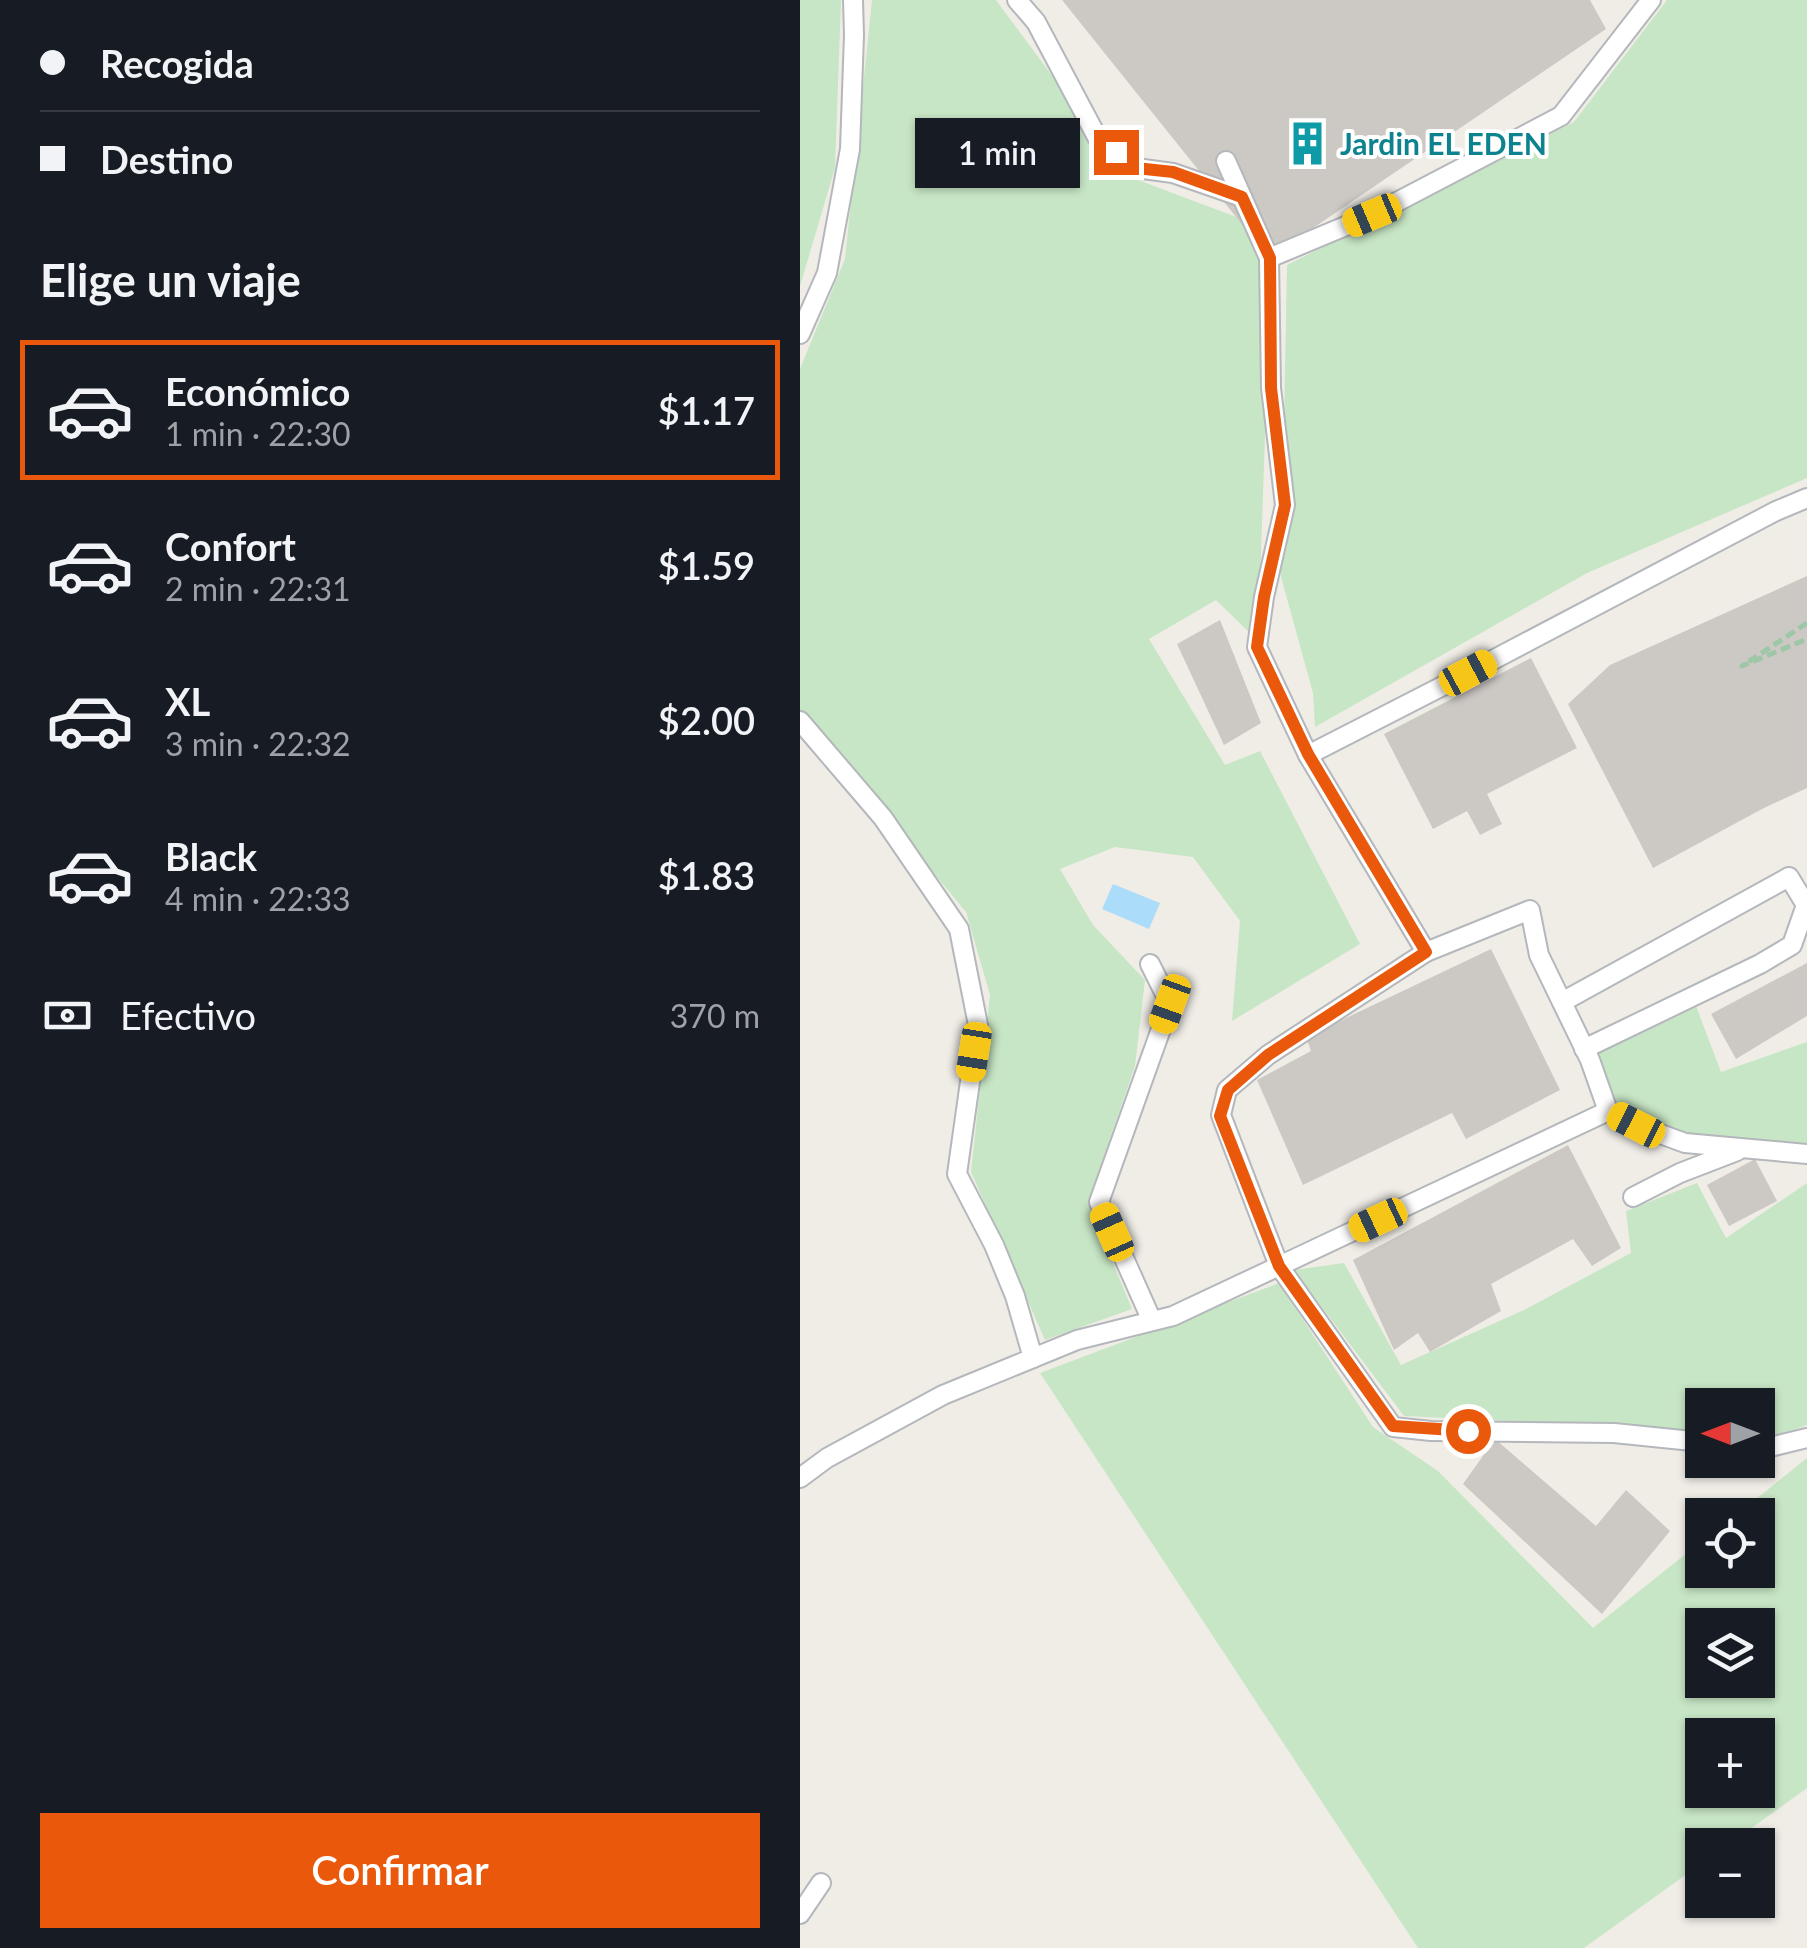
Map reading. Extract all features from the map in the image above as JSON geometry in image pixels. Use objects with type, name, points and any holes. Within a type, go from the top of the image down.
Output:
[{"type":"lane","points":[[800,334],[826,273],[850,149],[853,0]]},
{"type":"lane","points":[[1017,0],[1036,22],[1097,137],[1136,168],[1173,172],[1242,197]]},
{"type":"lane","points":[[1270,258],[1372,215],[1561,116],[1650,0]]},
{"type":"lane","points":[[1226,160],[1270,258],[1271,388],[1285,505],[1257,647],[1308,754],[1426,952]]},
{"type":"lane","points":[[1308,754],[1776,510],[1807,498]]},
{"type":"lane","points":[[800,721],[882,818],[959,929],[978,1025],[957,1174],[994,1245],[1015,1296],[1033,1358]]},
{"type":"lane","points":[[1562,1002],[1788,877],[1806,905],[1792,945],[1584,1049]]},
{"type":"lane","points":[[1685,1440],[1614,1433],[1393,1426],[1279,1266],[1220,1116],[1228,1090],[1268,1055],[1426,952],[1530,910],[1539,955],[1584,1049],[1608,1111],[1685,1143],[1807,1154]]},
{"type":"lane","points":[[1150,964],[1170,1004],[1099,1202],[1152,1321]]},
{"type":"lane","points":[[800,1478],[826,1458],[944,1395],[1077,1340],[1173,1316],[1608,1111]]},
{"type":"lane","points":[[1633,1197],[1680,1173],[1746,1148]]},
{"type":"lane","points":[[1775,1446],[1807,1438]]},
{"type":"lane","points":[[800,1914],[821,1883]]},
{"type":"path","points":[[1807,622],[1742,666],[1807,639]]},
{"type":"green space","points":[[800,0],[841,0],[835,168],[800,286]]},
{"type":"green space","points":[[872,0],[996,0],[1056,81],[1099,157],[1138,180],[1255,224],[1269,319],[1258,641],[1216,600],[1149,639],[1225,765],[1260,751],[1360,944],[1232,1021],[1240,921],[1193,857],[1115,847],[1060,869],[1093,925],[1145,980],[1135,1066],[1088,1202],[1132,1309],[1045,1340],[971,1172],[990,995],[966,912],[800,711],[800,369],[845,259]]},
{"type":"green space","points":[[1667,0],[1807,0],[1807,478],[1587,573],[1315,727],[1313,693],[1281,577],[1287,265],[1574,122]]},
{"type":"green space","points":[[1696,1006],[1721,1072],[1807,1042],[1807,1146],[1685,1135],[1615,1105],[1596,1053]]},
{"type":"green space","points":[[1697,1183],[1726,1238],[1807,1183],[1807,1425],[1775,1434],[1775,1388],[1685,1388],[1685,1429],[1404,1416],[1294,1270],[1344,1263],[1401,1365],[1524,1310],[1631,1253],[1626,1211]]},
{"type":"green space","points":[[1279,1283],[1373,1427],[1438,1471],[1593,1628],[1685,1555],[1685,1588],[1775,1588],[1775,1498],[1757,1498],[1807,1458],[1807,1788],[1752,1828],[1685,1828],[1685,1875],[1584,1948],[1418,1948],[1040,1373]]},
{"type":"water","points":[[1113,884],[1160,903],[1149,929],[1102,909]]},
{"type":"building","name":"Jardin EL EDEN","points":[[1062,0],[1590,0],[1606,29],[1269,258]]},
{"type":"building","points":[[1807,576],[1807,788],[1653,868],[1568,704],[1610,665]]},
{"type":"building","points":[[1220,620],[1261,723],[1224,745],[1177,644]]},
{"type":"building","points":[[1531,658],[1577,748],[1487,794],[1502,824],[1480,835],[1467,811],[1433,829],[1384,734]]},
{"type":"building","points":[[1491,949],[1560,1090],[1466,1139],[1452,1113],[1303,1185],[1257,1080],[1311,1051],[1306,1037]]},
{"type":"building","points":[[1807,963],[1807,1016],[1736,1059],[1711,1014]]},
{"type":"building","points":[[1568,1145],[1621,1248],[1592,1266],[1573,1239],[1491,1284],[1501,1311],[1430,1352],[1418,1333],[1394,1350],[1353,1260]]},
{"type":"building","points":[[1755,1159],[1777,1201],[1729,1226],[1707,1185]]},
{"type":"building","points":[[1495,1439],[1596,1526],[1626,1490],[1670,1531],[1602,1614],[1463,1484]]},
{"type":"place","name":"Jardin EL EDEN","points":[[1307,143]]},
{"type":"route","points":[[1116,152],[1136,168],[1173,172],[1242,197],[1270,258],[1271,388],[1285,505],[1257,647],[1308,754],[1426,952],[1268,1055],[1228,1090],[1220,1116],[1279,1266],[1393,1426],[1468,1431]]}]
